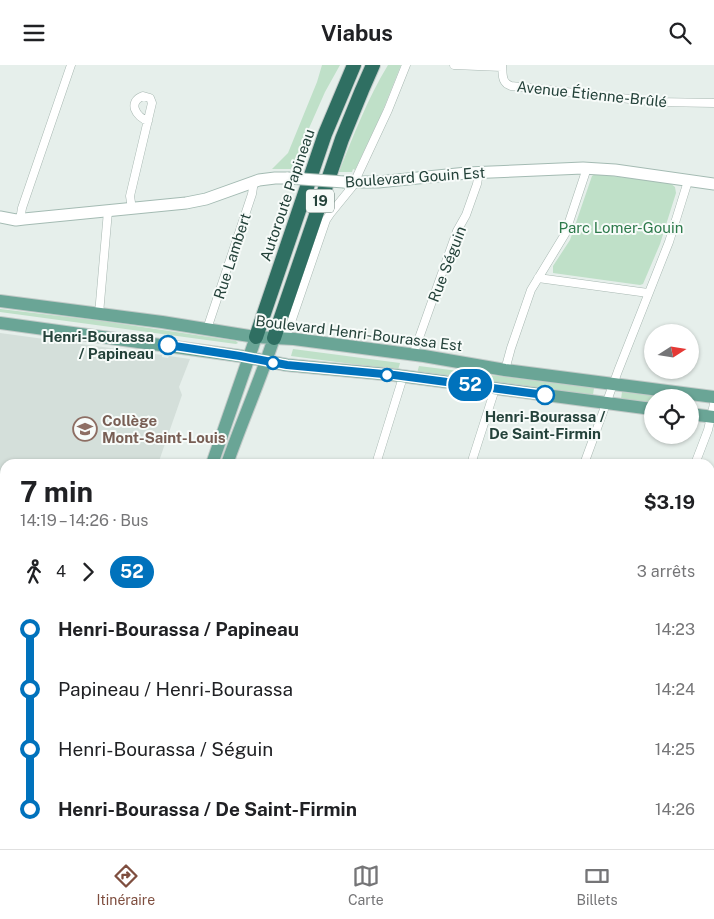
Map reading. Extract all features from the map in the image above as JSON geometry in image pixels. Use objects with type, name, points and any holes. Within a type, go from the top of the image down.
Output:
[{"type":"highway","name":"Autoroute Papineau","points":[[256,337],[325,134],[354,65]]},
{"type":"highway","name":"19","points":[[274,338],[342,139],[373,65]]},
{"type":"main road","name":"Boulevard Henri-Bourassa Est","points":[[0,301],[256,337],[294,339],[505,370],[714,397]]},
{"type":"main road","points":[[0,323],[249,357],[287,365],[404,377],[644,408]]},
{"type":"main road","points":[[214,459],[256,337]]},
{"type":"main road","points":[[229,459],[274,338]]},
{"type":"main road","points":[[699,415],[713,417]]},
{"type":"street","points":[[20,220],[22,208],[71,65]]},
{"type":"street","points":[[274,338],[288,331],[326,220],[350,190],[349,182],[388,110],[406,65]]},
{"type":"street","name":"Avenue Étienne-Brûlé","points":[[454,65],[502,66],[503,81],[511,85],[657,101],[714,103]]},
{"type":"street","points":[[132,209],[130,194],[148,121]]},
{"type":"street","points":[[505,370],[510,348],[531,290],[565,233],[587,168]]},
{"type":"street","name":"Boulevard Gouin Est","points":[[0,217],[20,220],[186,203],[199,201],[254,181],[269,178],[378,182],[478,173],[587,168],[714,184]]},
{"type":"street","name":"Rue Séguin","points":[[413,355],[457,231],[466,215],[478,180],[478,173]]},
{"type":"street","name":"Rue Lambert","points":[[207,329],[252,194],[254,181]]},
{"type":"street","points":[[586,459],[668,242],[688,181]]},
{"type":"street","points":[[99,314],[108,211]]},
{"type":"street","points":[[538,278],[648,293]]},
{"type":"street","points":[[378,459],[404,377]]},
{"type":"street","points":[[473,459],[496,389]]},
{"type":"street","points":[[696,459],[713,417],[714,404]]},
{"type":"shaded area","name":"Collège Mont-Saint-Louis","points":[[0,333],[162,355],[162,357],[168,358],[169,356],[190,359],[179,387],[182,395],[160,459],[0,459]]},
{"type":"green space","points":[[322,65],[340,65],[325,92],[291,169],[272,169],[288,153]]},
{"type":"green space","points":[[388,65],[401,65],[381,115],[355,170],[353,169],[352,172],[339,172],[367,104]]},
{"type":"green space","name":"Parc Lomer-Gouin","points":[[595,174],[670,183],[675,187],[676,193],[660,244],[643,284],[553,273],[553,266],[570,240],[592,176]]},
{"type":"green space","points":[[0,309],[102,321],[236,341],[238,343],[0,312]]},
{"type":"green space","points":[[293,349],[400,363],[398,370],[291,356]]},
{"type":"green space","points":[[419,366],[594,388],[593,395],[417,373]]},
{"type":"green space","points":[[622,392],[644,394],[644,402],[621,399]]},
{"type":"bus line","name":"52","points":[[168,345],[278,364],[394,375],[545,395]]},
{"type":"place","name":"Henri-Bourassa / Papineau","points":[[168,345]]},
{"type":"place","name":"Henri-Bourassa / De Saint-Firmin","points":[[545,395]]},
{"type":"place","name":"Collège Mont-Saint-Louis","points":[[85,429]]}]
